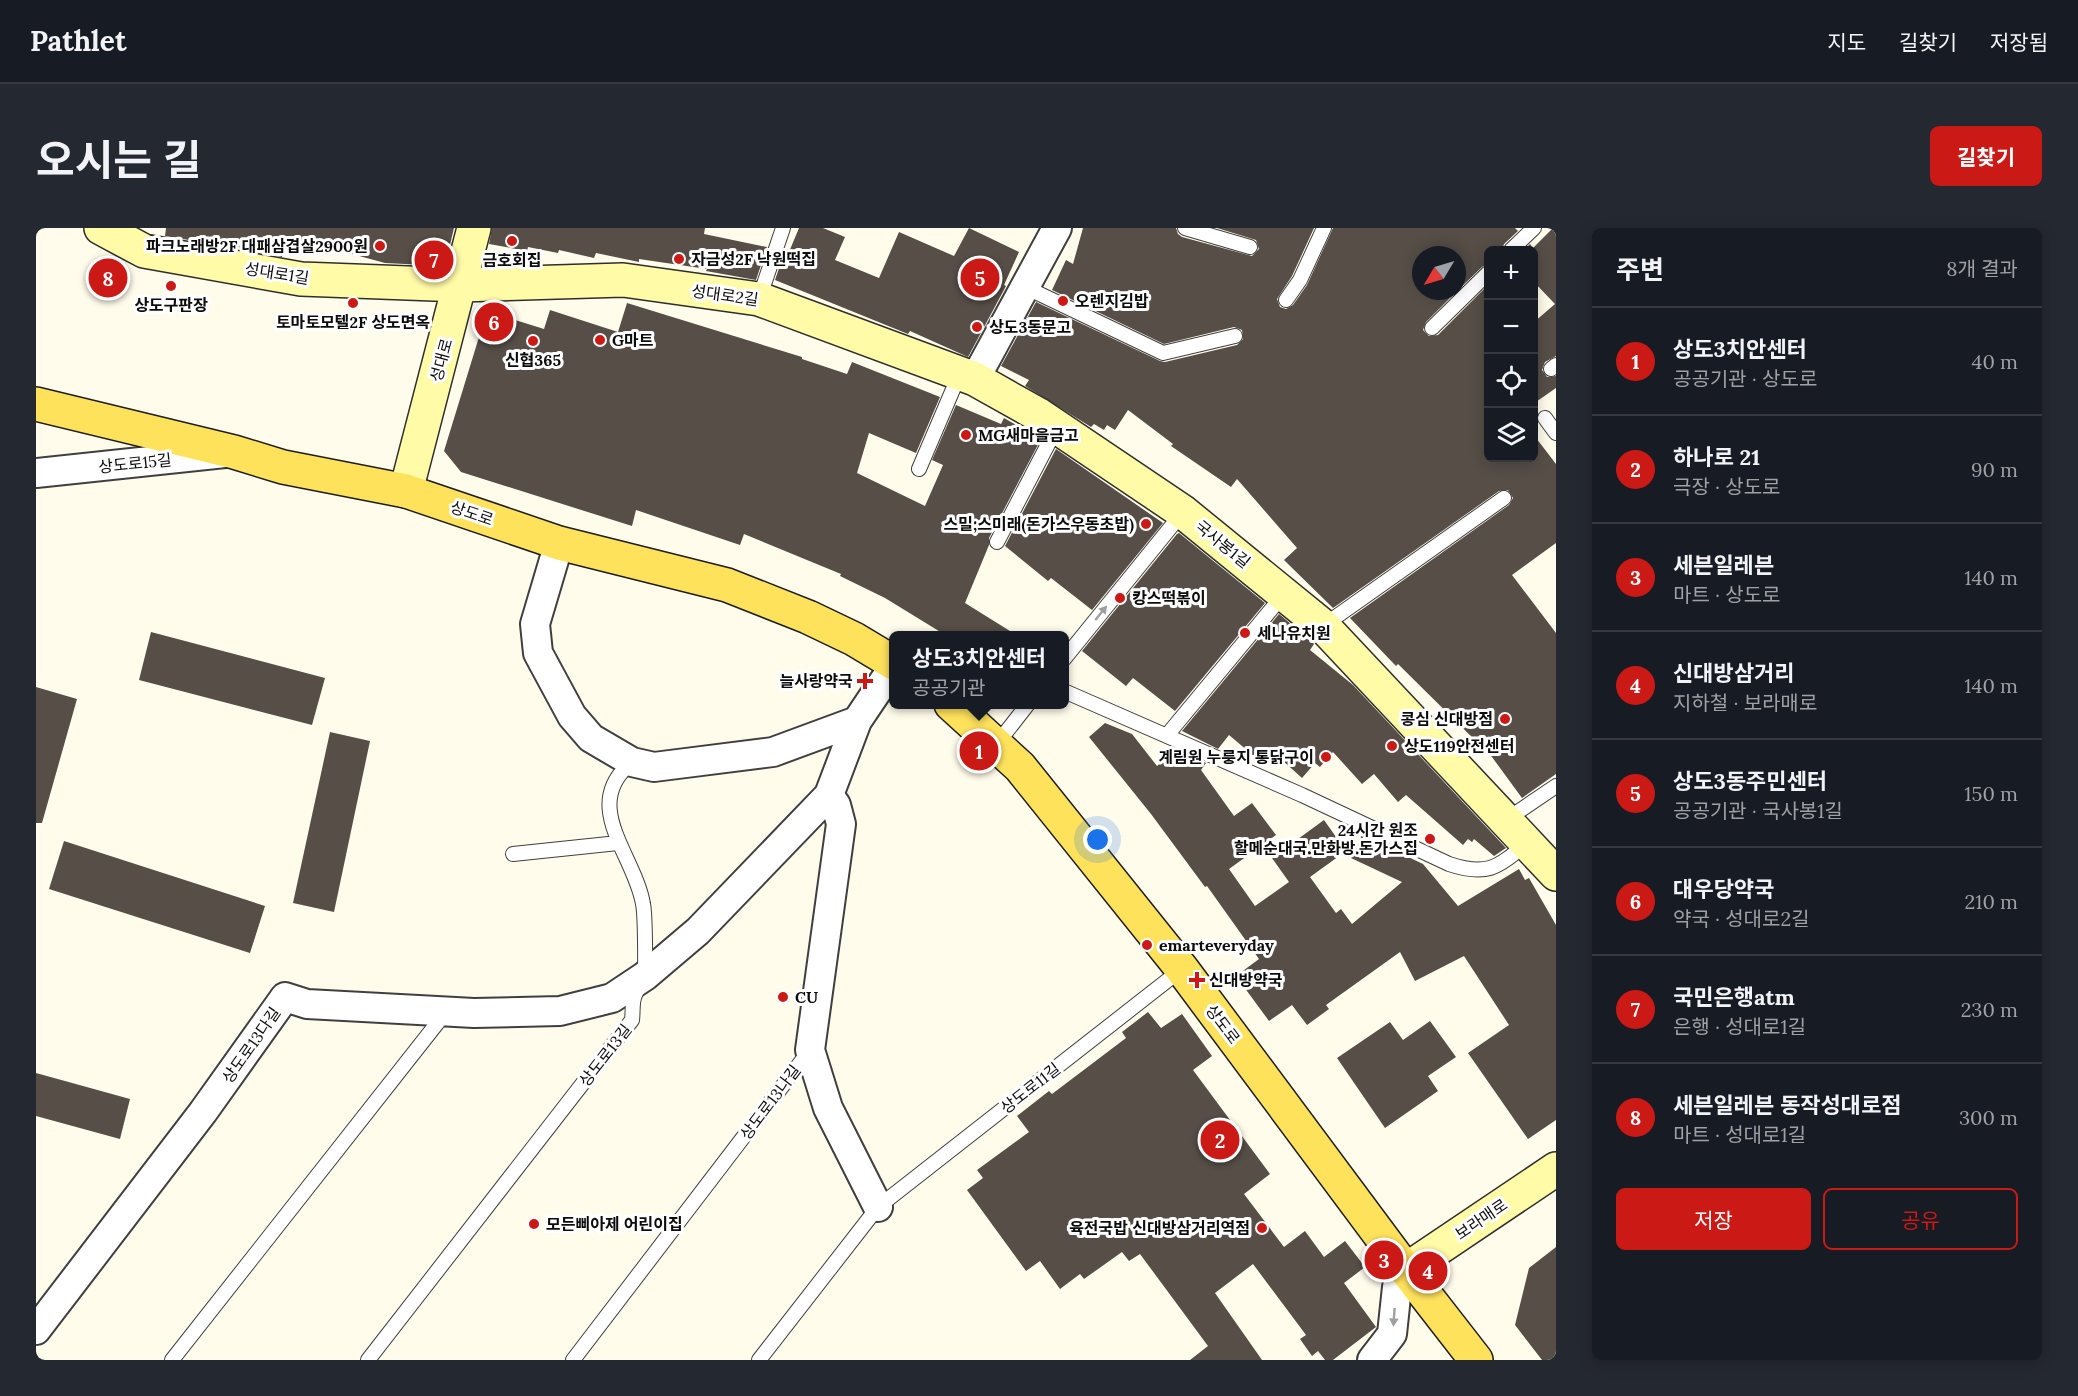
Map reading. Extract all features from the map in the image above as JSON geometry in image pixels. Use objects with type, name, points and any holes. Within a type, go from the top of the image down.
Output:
[{"type":"main road","name":"상도로","points":[[36,404],[234,452],[283,467],[406,491],[559,543],[727,585],[808,617],[854,639],[889,661]]},
{"type":"main road","name":"상도로","points":[[956,709],[1020,767],[1182,969],[1406,1270],[1476,1360]]},
{"type":"street","name":"성대로1길","points":[[101,228],[301,279],[460,285]]},
{"type":"street","name":"성대로","points":[[406,491],[474,228]]},
{"type":"street","points":[[968,376],[1058,228]]},
{"type":"street","name":"성대로2길","points":[[460,285],[623,280],[759,299],[968,376]]},
{"type":"street","name":"국사봉1길","points":[[968,376],[1039,415],[1183,512],[1323,626],[1556,874]]},
{"type":"street","name":"상도로15길","points":[[36,473],[234,452]]},
{"type":"street","points":[[559,543],[535,624],[538,653],[572,716],[591,738],[632,762],[654,767],[773,752],[857,721]]},
{"type":"street","name":"상도로13길","points":[[645,976],[698,931],[829,795],[857,721],[889,672]]},
{"type":"street","name":"상도로13나길","points":[[810,1050],[841,824],[836,805],[829,795]]},
{"type":"street","name":"상도로13다길","points":[[36,1330],[203,1112],[285,997],[307,1004],[446,1012],[560,1011],[612,998],[645,976]]},
{"type":"street","points":[[810,1050],[828,1108],[878,1207]]},
{"type":"street","name":"보라매로","points":[[1406,1270],[1556,1169]]},
{"type":"street","points":[[1372,1360],[1392,1334],[1397,1287],[1406,1270]]},
{"type":"lane","points":[[759,299],[783,228]]},
{"type":"lane","points":[[1185,228],[1250,247]]},
{"type":"lane","points":[[1286,300],[1300,280],[1324,228]]},
{"type":"lane","points":[[1515,246],[1534,228]]},
{"type":"lane","points":[[1432,328],[1484,277]]},
{"type":"lane","points":[[1024,286],[1163,353],[1236,336]]},
{"type":"lane","points":[[919,469],[968,376]]},
{"type":"lane","points":[[1545,418],[1556,433]]},
{"type":"lane","points":[[997,542],[1057,428]]},
{"type":"lane","points":[[1323,626],[1504,498]]},
{"type":"lane","points":[[1069,654],[1183,512]]},
{"type":"lane","points":[[1168,735],[1284,594]]},
{"type":"lane","points":[[1069,693],[1302,795],[1449,864],[1467,870],[1491,869],[1504,862],[1527,843]]},
{"type":"lane","points":[[996,745],[1025,709]]},
{"type":"lane","points":[[632,762],[621,771],[612,786],[609,804],[618,843],[635,874],[643,904],[645,976]]},
{"type":"lane","points":[[1506,820],[1556,786]]},
{"type":"lane","points":[[513,854],[618,843]]},
{"type":"lane","name":"상도로11길","points":[[759,1360],[878,1207],[1182,969]]},
{"type":"lane","name":"상도로13길","points":[[368,1360],[632,1020],[634,998],[645,976]]},
{"type":"lane","points":[[172,1360],[446,1012]]},
{"type":"lane","name":"상도로13나길","points":[[573,1360],[810,1050]]},
{"type":"building","points":[[166,228],[454,228],[445,266],[385,263],[286,236],[282,257],[225,244],[225,246],[165,236]]},
{"type":"building","points":[[492,228],[705,228],[704,234],[767,247],[756,280],[706,271],[707,269],[639,259],[639,262],[596,253],[594,258],[559,250],[558,253],[528,247],[527,251],[489,244]]},
{"type":"building","points":[[799,228],[823,228],[845,237],[835,260],[879,278],[899,232],[954,256],[969,228],[1019,252],[1004,285],[1006,286],[968,357],[910,331],[908,334],[775,280],[785,251],[789,252]]},
{"type":"building","points":[[1083,228],[1176,228],[1182,237],[1252,256],[1259,249],[1256,240],[1217,228],[1314,228],[1292,276],[1277,299],[1280,307],[1286,309],[1293,305],[1307,285],[1333,228],[1515,228],[1518,231],[1503,246],[1484,246],[1484,266],[1466,283],[1466,246],[1412,246],[1412,300],[1448,300],[1426,322],[1423,330],[1429,336],[1438,335],[1484,289],[1484,462],[1538,462],[1538,441],[1556,464],[1556,543],[1512,575],[1556,633],[1556,774],[1522,798],[1492,757],[1398,664],[1396,666],[1350,618],[1509,505],[1513,498],[1508,490],[1499,491],[1333,608],[1284,560],[1297,548],[1237,479],[1231,487],[1171,446],[1173,444],[1128,410],[1115,430],[1107,425],[1104,430],[1094,424],[1091,427],[1025,386],[1029,380],[1001,366],[1036,302],[1165,362],[1237,345],[1243,339],[1242,330],[1234,327],[1164,344],[1052,290],[1066,260],[1073,264]]},
{"type":"building","points":[[1553,228],[1556,228],[1556,356],[1545,362],[1542,370],[1547,377],[1556,376],[1556,388],[1538,401],[1538,319],[1555,304],[1538,286],[1538,246],[1535,246]]},
{"type":"building","points":[[627,303],[802,357],[802,359],[847,374],[852,362],[940,397],[916,453],[869,433],[857,473],[925,506],[943,465],[932,460],[956,405],[1001,424],[1004,418],[1041,439],[989,538],[989,545],[965,603],[1010,631],[939,631],[885,598],[840,576],[841,574],[744,534],[740,545],[636,510],[632,526],[461,472],[444,451],[487,311],[544,329],[550,310],[618,332]]},
{"type":"building","points":[[1056,449],[1163,523],[1092,610],[1051,578],[1048,581],[1005,546]]},
{"type":"building","points":[[1179,533],[1265,603],[1175,711],[1133,678],[1126,686],[1082,651]]},
{"type":"building","points":[[1279,614],[1314,644],[1310,650],[1353,685],[1506,848],[1494,856],[1474,839],[1472,842],[1468,839],[1463,845],[1406,795],[1398,802],[1374,774],[1362,784],[1333,752],[1320,767],[1315,763],[1302,778],[1282,760],[1277,767],[1259,752],[1255,757],[1229,735],[1218,749],[1182,731]]},
{"type":"building","points":[[151,632],[325,678],[312,725],[139,680]]},
{"type":"building","points":[[36,687],[77,699],[42,823],[36,823]]},
{"type":"building","points":[[1105,723],[1132,734],[1157,766],[1176,750],[1206,763],[1201,770],[1234,816],[1252,803],[1276,835],[1229,869],[1255,906],[1289,882],[1272,858],[1324,820],[1346,851],[1310,877],[1336,913],[1341,909],[1352,924],[1402,882],[1351,858],[1362,835],[1423,864],[1458,906],[1519,869],[1525,880],[1529,878],[1556,925],[1556,1120],[1528,1139],[1468,1053],[1509,1025],[1464,956],[1415,981],[1400,952],[1326,1005],[1329,1009],[1307,1025],[1292,1005],[1269,1021],[1236,976],[1259,959],[1207,886],[1205,887],[1151,814],[1089,737]]},
{"type":"building","points":[[330,732],[370,741],[334,912],[293,903]]},
{"type":"building","points":[[64,841],[265,906],[250,953],[49,889]]},
{"type":"building","points":[[1148,1012],[1161,1028],[1182,1014],[1212,1056],[1193,1070],[1270,1174],[1244,1194],[1284,1247],[1305,1231],[1324,1257],[1345,1241],[1365,1267],[1344,1283],[1376,1327],[1333,1360],[1325,1360],[1318,1351],[1312,1356],[1300,1339],[1306,1335],[1253,1264],[1215,1293],[1262,1360],[1190,1360],[1208,1346],[1140,1254],[1129,1261],[1122,1252],[1084,1279],[1080,1274],[1060,1289],[1040,1261],[1026,1271],[967,1190],[983,1178],[977,1170],[1029,1132],[1017,1116],[1049,1091],[1052,1094],[1126,1038],[1122,1032]]},
{"type":"building","points":[[1430,1021],[1456,1057],[1428,1076],[1438,1091],[1385,1128],[1337,1058],[1390,1022],[1403,1040]]},
{"type":"building","points":[[36,1073],[130,1099],[120,1139],[36,1116]]},
{"type":"building","points":[[1556,1247],[1556,1360],[1542,1360],[1515,1325],[1529,1268]]},
{"type":"place","name":"금호회집","points":[[512,241]]},
{"type":"place","name":"파크노래방2F 대패삼겹살2900원","points":[[380,246]]},
{"type":"place","name":"자금성2F 낙원떡집","points":[[679,259]]},
{"type":"place","name":"국민은행atm","points":[[434,260]]},
{"type":"place","name":"세븐일레븐 동작성대로점","points":[[108,278]]},
{"type":"place","name":"상도3동주민센터","points":[[980,278]]},
{"type":"place","name":"상도구판장","points":[[171,286]]},
{"type":"place","name":"오렌지김밥","points":[[1063,301]]},
{"type":"place","name":"토마토모텔2F 상도면옥","points":[[353,303]]},
{"type":"place","name":"대우당약국","points":[[494,322]]},
{"type":"place","name":"상도3동문고","points":[[977,327]]},
{"type":"place","name":"G마트","points":[[600,340]]},
{"type":"place","name":"신협365","points":[[533,341]]},
{"type":"place","name":"MG새마을금고","points":[[966,435]]},
{"type":"place","name":"스밀;스미래(돈가스우동초밥)","points":[[1146,524]]},
{"type":"place","name":"캉스떡볶이","points":[[1120,598]]},
{"type":"place","name":"세나유치원","points":[[1245,633]]},
{"type":"place","name":"늘사랑약국","points":[[865,681]]},
{"type":"place","name":"콩심 신대방점","points":[[1505,719]]},
{"type":"place","name":"상도119안전센터","points":[[1392,746]]},
{"type":"place","name":"상도3치안센터","points":[[979,751]]},
{"type":"place","name":"계림원 누룽지 통닭구이","points":[[1326,757]]},
{"type":"place","name":"24시간 원조 할메순대국.만화방.돈가스집","points":[[1430,839]]},
{"type":"place","name":"emarteveryday","points":[[1147,945]]},
{"type":"place","name":"신대방약국","points":[[1197,980]]},
{"type":"place","name":"CU","points":[[783,997]]},
{"type":"place","name":"하나로 21","points":[[1220,1140]]},
{"type":"place","name":"모든삐아제 어린이집","points":[[534,1224]]},
{"type":"place","name":"육전국밥 신대방삼거리역점","points":[[1262,1228]]},
{"type":"place","name":"세븐일레븐","points":[[1384,1260]]},
{"type":"place","name":"신대방삼거리","points":[[1428,1271]]}]
